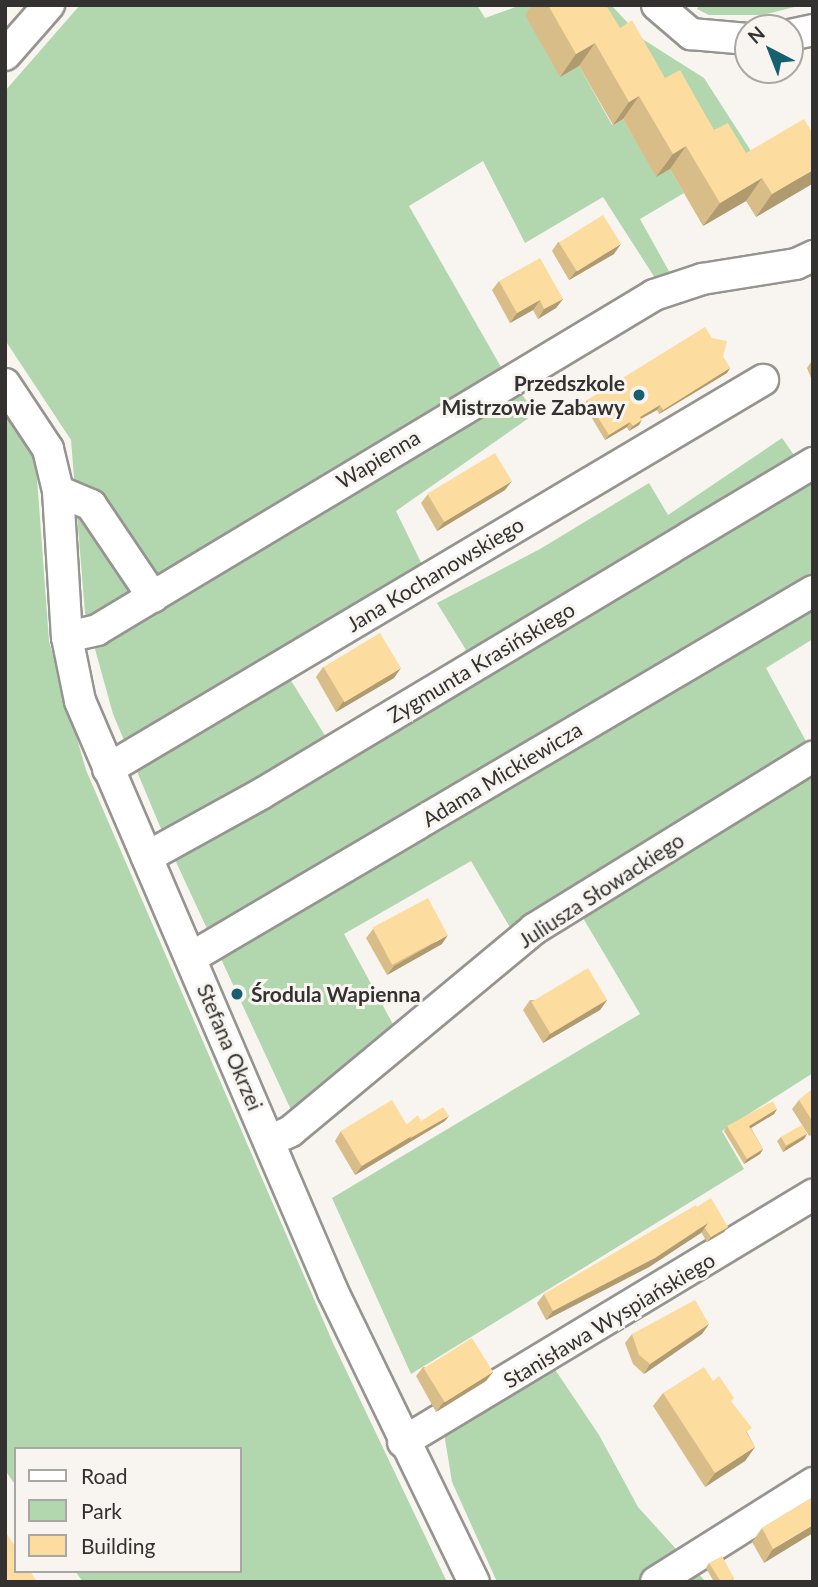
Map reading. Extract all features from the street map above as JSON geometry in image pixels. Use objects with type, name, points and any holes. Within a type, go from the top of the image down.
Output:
[{"type":"street","points":[[5,55],[49,5]]},
{"type":"street","points":[[657,5],[691,34],[734,38]]},
{"type":"street","name":"Wapienna","points":[[68,637],[97,630],[608,319],[654,295],[702,279],[796,264],[813,256]]},
{"type":"street","name":"Jana Kochanowskiego","points":[[108,769],[763,380]]},
{"type":"street","name":"Stefana Okrzei","points":[[5,384],[48,449],[58,491],[68,637],[80,701],[269,1141],[403,1442],[474,1582]]},
{"type":"street","name":"Zygmunta Krasińskiego","points":[[147,857],[261,794],[813,463]]},
{"type":"street","points":[[58,491],[92,505],[153,597]]},
{"type":"street","name":"Adama Mickiewicza","points":[[192,957],[813,590]]},
{"type":"street","name":"Juliusza Słowackiego","points":[[269,1141],[291,1131],[534,929],[813,757]]},
{"type":"street","name":"Stanisława Wyspiańskiego","points":[[403,1442],[813,1195]]},
{"type":"street","points":[[656,1582],[813,1483]]},
{"type":"green space","points":[[80,5],[477,5],[485,18],[521,5],[542,5],[561,76],[579,66],[612,125],[623,119],[656,176],[670,169],[684,193],[640,219],[670,273],[655,278],[603,197],[525,243],[483,161],[409,206],[501,367],[536,413],[396,511],[431,583],[287,674],[329,742],[429,683],[466,650],[437,603],[540,549],[649,483],[668,515],[782,438],[813,482],[813,639],[766,668],[813,754],[813,1073],[722,1131],[744,1169],[411,1374],[332,1198],[640,1014],[583,918],[525,953],[471,861],[344,934],[407,1050],[305,1140],[164,836],[113,714],[85,613],[71,440],[5,340],[5,91]]},
{"type":"green space","points":[[577,5],[611,5],[644,40],[704,78],[751,151],[729,176]]},
{"type":"green space","points":[[699,5],[802,5],[767,14],[709,15],[697,9]]},
{"type":"green space","points":[[5,408],[35,451],[49,641],[86,770],[333,1343],[447,1582],[83,1582],[76,1573],[242,1573],[242,1447],[14,1447],[14,1483],[5,1470]]},
{"type":"green space","points":[[554,1368],[599,1435],[638,1507],[706,1582],[497,1582],[452,1482],[444,1433]]},
{"type":"building","points":[[548,5],[606,5],[620,28],[632,20],[665,78],[680,70],[714,130],[728,123],[746,153],[804,119],[813,134],[813,170],[772,194],[762,178],[720,203],[686,146],[673,154],[639,96],[629,102],[595,43],[576,54]]},
{"type":"building","points":[[603,215],[621,244],[577,271],[559,243]]},
{"type":"building","points":[[540,258],[563,299],[544,309],[540,300],[517,313],[499,281]]},
{"type":"building","points":[[705,327],[712,338],[727,341],[723,357],[730,368],[663,410],[660,405],[640,417],[642,420],[633,426],[630,422],[609,435],[587,400]]},
{"type":"building","points":[[495,453],[512,481],[444,522],[427,494]]},
{"type":"building","points":[[380,633],[401,668],[345,702],[323,667]]},
{"type":"building","points":[[428,898],[448,935],[392,965],[372,928]]},
{"type":"building","points":[[588,968],[607,1000],[550,1034],[531,1002]]},
{"type":"building","points":[[813,1089],[813,1122],[799,1100]]},
{"type":"building","points":[[392,1100],[413,1135],[362,1166],[341,1131]]},
{"type":"building","points":[[773,1101],[777,1109],[749,1126],[763,1149],[747,1159],[727,1126]]},
{"type":"building","points":[[443,1107],[449,1116],[409,1139],[413,1135],[406,1125],[418,1115],[421,1121]]},
{"type":"building","points":[[802,1125],[807,1134],[786,1145],[781,1137]]},
{"type":"building","points":[[711,1198],[728,1227],[711,1237],[705,1228],[708,1223],[697,1207]]},
{"type":"building","points":[[696,1205],[708,1223],[655,1258],[553,1311],[544,1294]]},
{"type":"building","points":[[695,1300],[709,1324],[650,1364],[639,1355],[632,1334]]},
{"type":"building","points":[[472,1338],[493,1372],[445,1402],[424,1368]]},
{"type":"building","points":[[704,1367],[713,1381],[719,1376],[734,1398],[731,1401],[752,1428],[746,1432],[755,1447],[715,1473],[663,1393]]},
{"type":"building","points":[[813,1497],[813,1525],[773,1549],[762,1528]]},
{"type":"building","points":[[5,1531],[14,1545],[14,1573],[31,1573],[37,1582],[5,1582]]},
{"type":"building","points":[[722,1556],[734,1578],[728,1582],[721,1582],[709,1563]]},
{"type":"place","name":"Przedszkole Mistrzowie Zabawy","points":[[639,395]]},
{"type":"place","name":"Środula Wapienna","points":[[237,994]]}]
